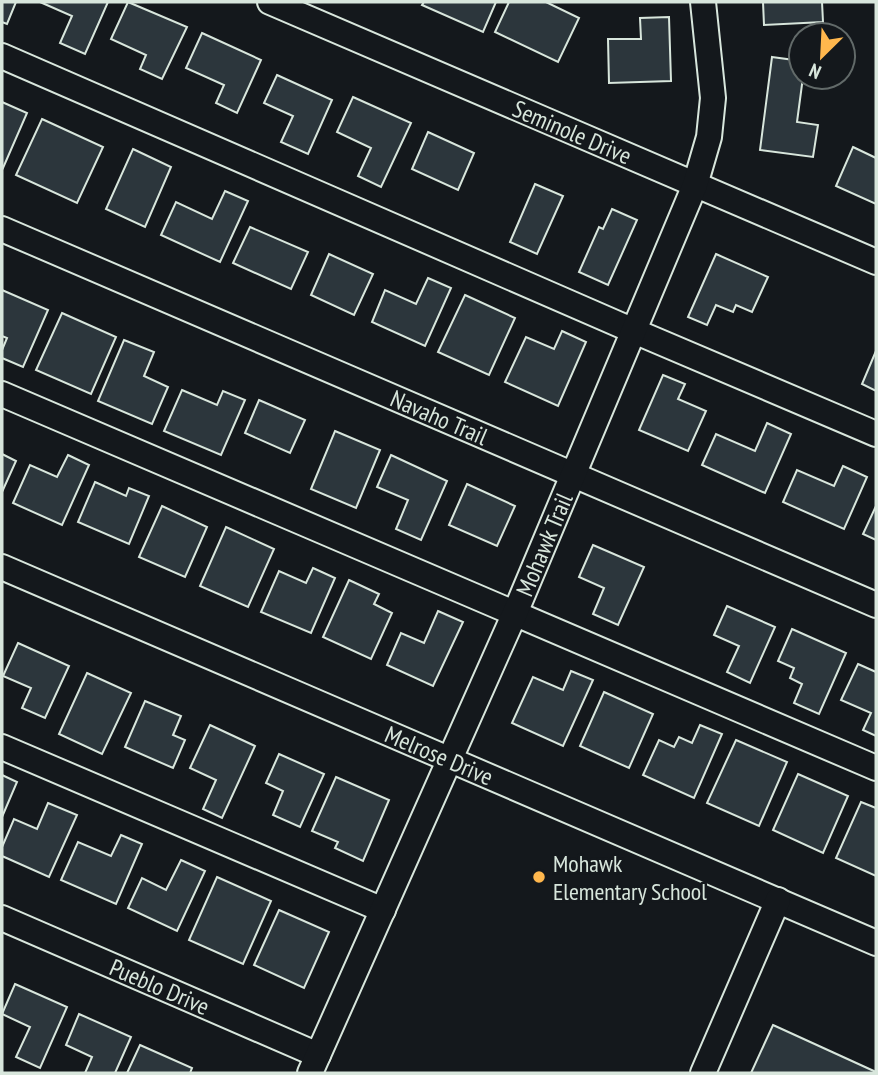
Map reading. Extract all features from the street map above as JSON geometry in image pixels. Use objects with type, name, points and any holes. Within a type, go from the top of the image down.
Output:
[{"type":"street","name":"Seminole Drive","points":[[270,2],[876,262]]},
{"type":"street","name":"Mohawk Trail","points":[[314,1064],[515,613],[695,185],[709,137],[713,98],[703,2]]},
{"type":"street","points":[[2,56],[876,434]]},
{"type":"street","name":"Navaho Trail","points":[[2,229],[876,605]]},
{"type":"street","points":[[2,394],[876,768]]},
{"type":"street","name":"Melrose Drive","points":[[2,567],[876,943]]},
{"type":"street","points":[[2,747],[383,910]]},
{"type":"street","points":[[703,1073],[778,900]]},
{"type":"street","name":"Pueblo Drive","points":[[2,918],[314,1064]]},
{"type":"building","points":[[2,2],[16,2],[7,24],[2,22]]},
{"type":"building","points":[[40,2],[108,2],[85,54],[60,43],[72,16]]},
{"type":"building","points":[[128,2],[187,27],[162,79],[140,69],[146,55],[111,39]]},
{"type":"building","points":[[424,2],[496,2],[483,32],[422,5]]},
{"type":"building","points":[[509,2],[546,2],[579,18],[558,62],[495,32]]},
{"type":"building","points":[[763,2],[822,2],[823,21],[787,21],[787,24],[764,25]]},
{"type":"building","points":[[669,17],[671,81],[609,83],[608,39],[641,39],[640,18]]},
{"type":"building","points":[[202,33],[261,60],[237,113],[216,103],[224,85],[186,68]]},
{"type":"building","points":[[772,57],[787,59],[787,91],[801,91],[797,122],[818,125],[813,157],[760,150]]},
{"type":"building","points":[[277,75],[332,100],[308,154],[281,142],[293,116],[264,103]]},
{"type":"building","points":[[353,97],[411,123],[381,187],[358,176],[371,148],[337,132]]},
{"type":"building","points":[[2,102],[27,113],[3,168],[2,167]]},
{"type":"building","points":[[42,119],[103,147],[77,203],[16,175]]},
{"type":"building","points":[[428,132],[474,153],[458,190],[412,169]]},
{"type":"building","points":[[853,147],[876,158],[876,204],[836,186]]},
{"type":"building","points":[[133,149],[171,167],[145,227],[106,209]]},
{"type":"building","points":[[535,184],[563,196],[537,254],[510,242]]},
{"type":"building","points":[[225,191],[248,201],[220,262],[161,235],[176,202],[212,219]]},
{"type":"building","points":[[612,209],[637,220],[608,285],[579,272],[599,227],[603,229]]},
{"type":"building","points":[[250,227],[308,252],[291,289],[233,263]]},
{"type":"building","points":[[329,254],[373,274],[354,315],[311,295]]},
{"type":"building","points":[[716,254],[768,277],[752,312],[736,305],[733,312],[716,305],[707,325],[688,317]]},
{"type":"building","points":[[428,278],[451,288],[425,346],[372,322],[385,290],[416,304]]},
{"type":"building","points":[[2,290],[48,310],[23,367],[2,358],[7,338],[2,336]]},
{"type":"building","points":[[465,295],[515,318],[489,375],[438,352]]},
{"type":"building","points":[[62,313],[116,337],[91,394],[36,370]]},
{"type":"building","points":[[562,331],[586,342],[558,406],[505,382],[526,337],[554,349]]},
{"type":"building","points":[[124,340],[154,352],[144,376],[168,387],[152,424],[98,401]]},
{"type":"building","points":[[876,351],[876,391],[862,384]]},
{"type":"building","points":[[663,375],[685,384],[678,399],[706,411],[688,451],[639,430]]},
{"type":"building","points":[[182,390],[217,405],[223,391],[245,400],[221,455],[164,431]]},
{"type":"building","points":[[259,400],[305,420],[290,453],[245,433]]},
{"type":"building","points":[[767,423],[791,434],[765,493],[702,465],[716,434],[755,451]]},
{"type":"building","points":[[335,431],[380,450],[356,508],[311,489]]},
{"type":"building","points":[[2,454],[16,461],[2,492]]},
{"type":"building","points":[[68,455],[89,465],[62,525],[13,503],[30,465],[57,477]]},
{"type":"building","points":[[391,455],[447,481],[421,540],[396,529],[408,500],[377,487]]},
{"type":"building","points":[[843,466],[867,477],[844,529],[783,502],[797,470],[834,486]]},
{"type":"building","points":[[95,482],[126,496],[129,488],[149,496],[129,544],[78,522]]},
{"type":"building","points":[[467,484],[515,506],[497,546],[449,525]]},
{"type":"building","points":[[162,506],[207,527],[185,577],[139,557]]},
{"type":"building","points":[[876,506],[876,540],[863,534]]},
{"type":"building","points":[[226,527],[274,549],[248,607],[200,586]]},
{"type":"building","points":[[593,545],[644,567],[618,625],[593,614],[604,588],[579,577]]},
{"type":"building","points":[[313,568],[335,578],[311,633],[261,612],[279,571],[306,583]]},
{"type":"building","points":[[349,580],[379,594],[374,604],[392,613],[371,659],[323,637]]},
{"type":"building","points":[[727,606],[775,627],[750,683],[727,672],[739,646],[714,635]]},
{"type":"building","points":[[438,611],[463,622],[433,686],[387,665],[401,633],[424,643]]},
{"type":"building","points":[[792,629],[846,653],[819,714],[794,703],[802,684],[790,678],[794,668],[778,661]]},
{"type":"building","points":[[18,643],[69,666],[45,718],[22,708],[31,688],[3,676]]},
{"type":"building","points":[[858,664],[876,672],[876,736],[863,730],[871,713],[841,700]]},
{"type":"building","points":[[571,671],[593,680],[563,746],[512,723],[533,677],[563,690]]},
{"type":"building","points":[[87,673],[131,693],[102,754],[59,734]]},
{"type":"building","points":[[604,692],[653,714],[629,768],[580,746]]},
{"type":"building","points":[[145,701],[181,716],[173,735],[185,740],[173,768],[125,747]]},
{"type":"building","points":[[210,725],[255,746],[222,818],[203,809],[216,780],[190,768]]},
{"type":"building","points":[[700,725],[722,734],[694,798],[643,775],[659,740],[674,747],[679,737],[692,743]]},
{"type":"building","points":[[736,740],[787,762],[759,826],[707,803]]},
{"type":"building","points":[[279,754],[324,774],[300,827],[273,815],[283,791],[266,783]]},
{"type":"building","points":[[798,774],[848,796],[823,853],[773,830]]},
{"type":"building","points":[[2,775],[17,782],[2,817]]},
{"type":"building","points":[[336,777],[389,800],[363,861],[335,848],[338,842],[312,831]]},
{"type":"building","points":[[861,802],[876,808],[876,876],[836,858]]},
{"type":"building","points":[[48,803],[77,815],[49,877],[2,856],[2,847],[14,819],[37,829]]},
{"type":"building","points":[[121,835],[142,844],[116,904],[61,880],[78,842],[111,856]]},
{"type":"building","points":[[181,860],[205,871],[177,931],[128,908],[142,878],[166,890]]},
{"type":"building","points":[[217,877],[271,901],[243,964],[189,940]]},
{"type":"building","points":[[279,910],[329,932],[304,988],[254,965]]},
{"type":"building","points":[[15,984],[67,1007],[40,1068],[16,1057],[30,1027],[2,1014]]},
{"type":"building","points":[[79,1014],[131,1037],[115,1073],[85,1073],[92,1057],[66,1045]]},
{"type":"building","points":[[773,1025],[876,1072],[876,1073],[751,1073]]},
{"type":"building","points":[[140,1045],[192,1068],[190,1073],[127,1073]]},
{"type":"place","name":"Mohawk Elementary School","points":[[539,877]]}]
